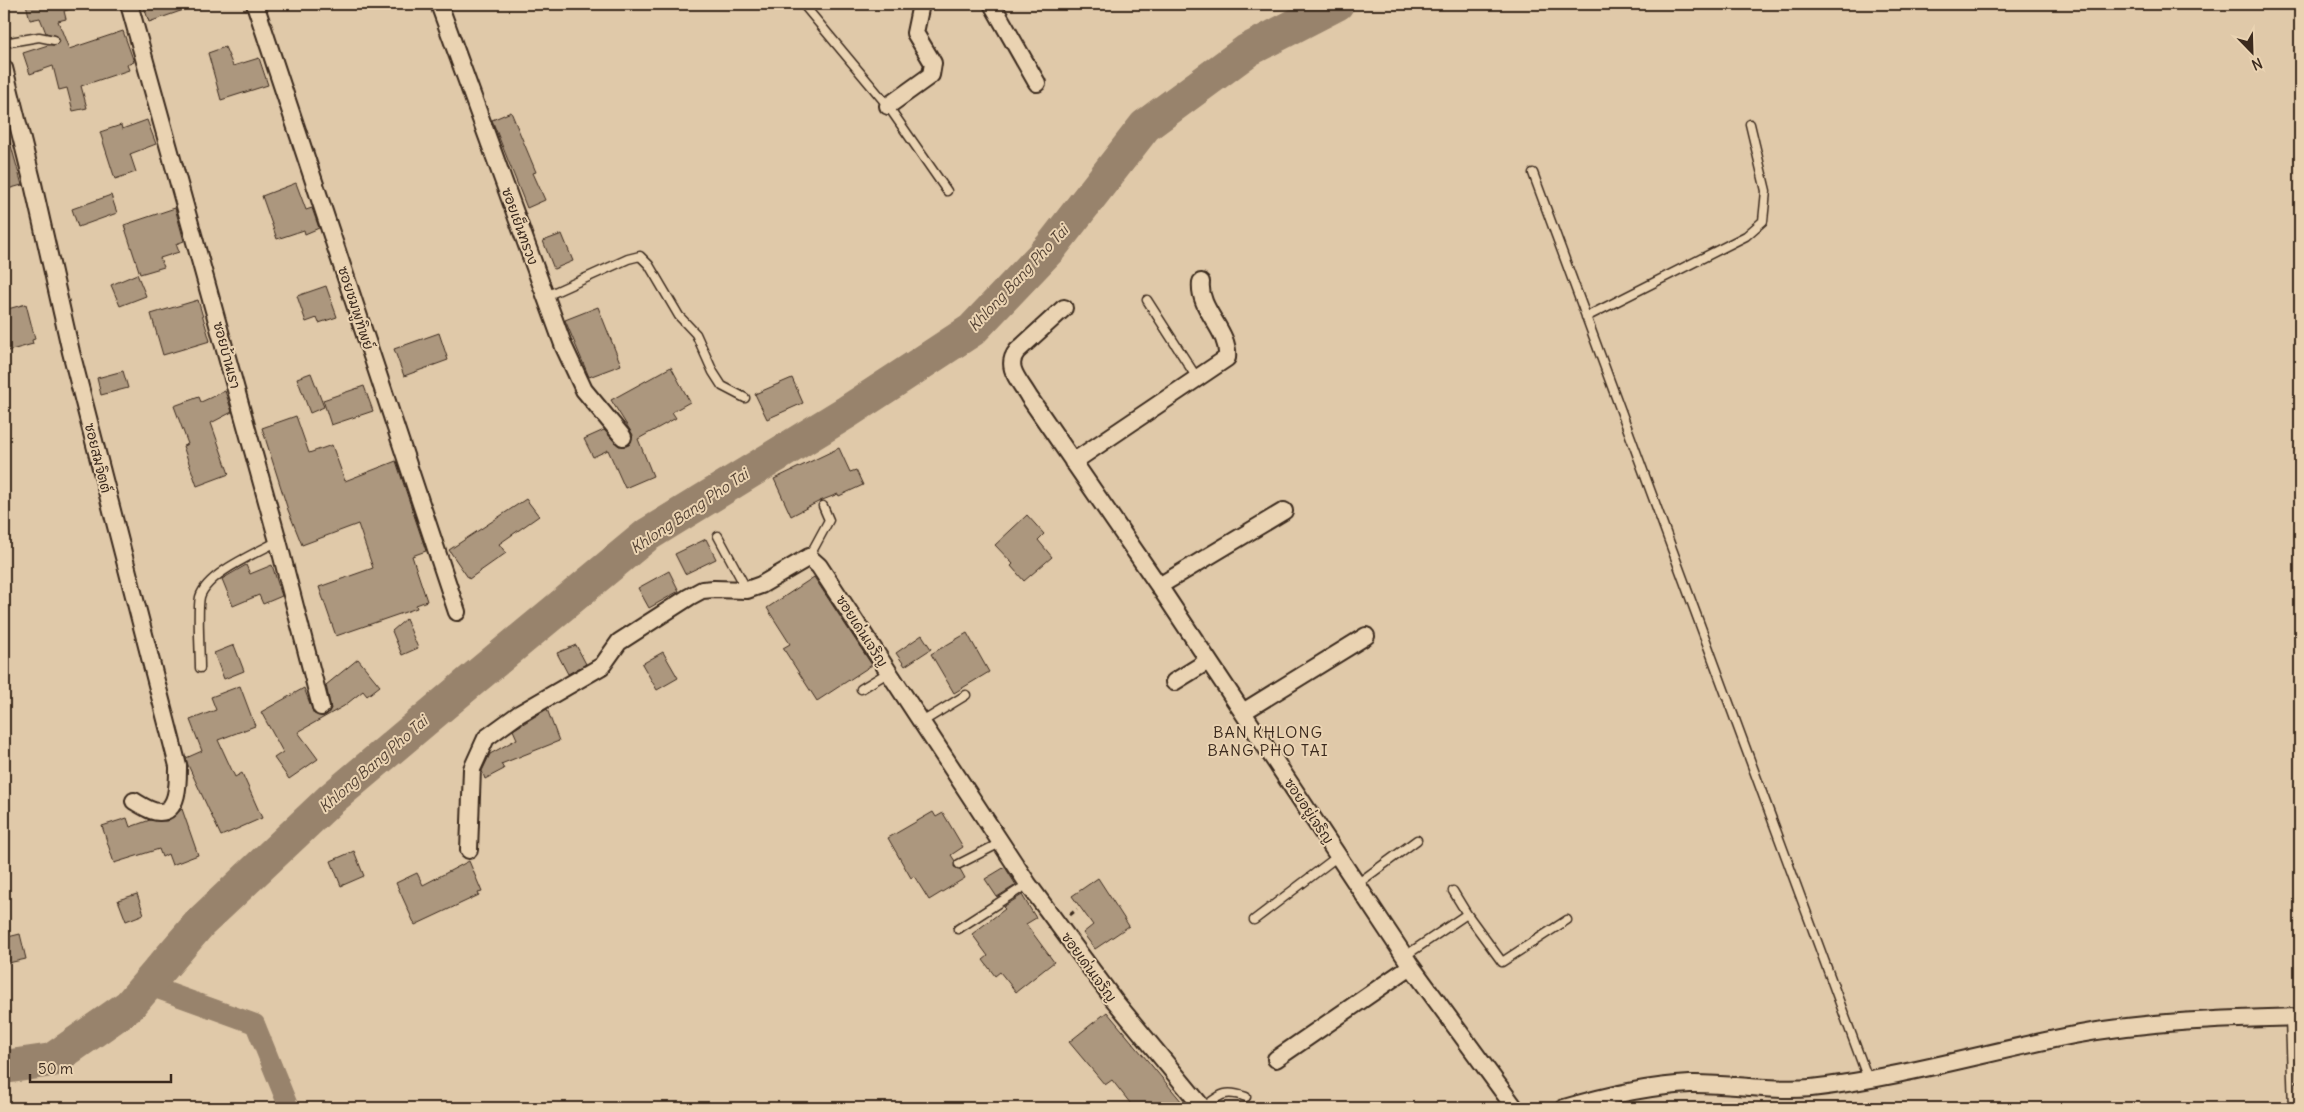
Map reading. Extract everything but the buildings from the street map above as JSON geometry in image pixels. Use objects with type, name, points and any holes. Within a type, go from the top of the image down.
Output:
[{"type":"street","name":"ซอยบ้านเรา","points":[[129,4],[278,542],[321,707]]},
{"type":"street","name":"ซอยชมพูทิพย์","points":[[255,4],[457,612]]},
{"type":"street","name":"ซอยเย็นทรวง","points":[[439,4],[546,296],[584,390],[623,437]]},
{"type":"street","points":[[888,106],[931,75],[933,63],[915,32],[921,4]]},
{"type":"street","points":[[992,4],[1037,83]]},
{"type":"street","name":"ซอยสมจิตต์","points":[[4,68],[33,184],[71,352],[178,766],[178,782],[172,807],[166,812],[157,812],[134,801]]},
{"type":"street","points":[[1073,462],[1227,358],[1228,349],[1203,302],[1200,293],[1201,282]]},
{"type":"street","name":"ซอยอยู่เจริญ","points":[[1064,308],[1017,350],[1011,359],[1011,366],[1073,462],[1244,712],[1408,961],[1515,1108]]},
{"type":"street","points":[[1159,586],[1284,511]]},
{"type":"street","points":[[469,850],[472,769],[486,738],[519,714],[602,666],[619,642],[690,596],[702,590],[747,590],[761,585],[809,558]]},
{"type":"street","name":"ซอยเด่นเจริญ","points":[[809,558],[819,566],[1028,884],[1114,1000],[1203,1108]]},
{"type":"street","points":[[1244,712],[1366,636]]},
{"type":"street","points":[[1174,682],[1208,660]]},
{"type":"street","points":[[1276,1059],[1408,961]]},
{"type":"street","points":[[1564,1108],[1644,1089],[1691,1084],[1768,1089],[1810,1088],[1868,1079],[2075,1035],[2153,1023],[2295,1017]]},
{"type":"lane","points":[[802,4],[888,106],[947,190]]},
{"type":"lane","points":[[4,43],[39,37],[54,40]]},
{"type":"lane","points":[[1586,317],[1746,236],[1763,221],[1766,191],[1750,124]]},
{"type":"lane","points":[[1533,173],[1868,1079]]},
{"type":"lane","points":[[546,296],[628,259],[640,256],[649,265],[679,316],[696,334],[713,372],[722,386],[745,398]]},
{"type":"lane","points":[[1147,300],[1198,378]]},
{"type":"lane","points":[[809,558],[829,520],[823,506]]},
{"type":"lane","points":[[718,536],[747,590]]},
{"type":"lane","points":[[200,668],[200,598],[206,586],[217,575],[278,542]]},
{"type":"lane","points":[[861,689],[889,672]]},
{"type":"lane","points":[[922,722],[966,695]]},
{"type":"lane","points":[[1357,884],[1417,840]]},
{"type":"lane","points":[[959,864],[1000,843]]},
{"type":"lane","points":[[1254,920],[1338,856]]},
{"type":"lane","points":[[958,929],[1028,884]]},
{"type":"lane","points":[[1453,891],[1467,914],[1502,962],[1566,920]]},
{"type":"lane","points":[[1408,961],[1467,914]]},
{"type":"lane","points":[[2293,1108],[2295,1017]]},
{"type":"lane","points":[[1203,1108],[1222,1094],[1231,1092],[1246,1097]]},
{"type":"waterway","name":"Khlong Bang Pho Tai","points":[[4,1067],[52,1060],[129,1006],[200,923],[330,800],[647,535],[847,412],[972,330],[1051,247],[1145,126],[1248,50],[1337,4]]},
{"type":"waterway","points":[[147,985],[255,1024],[289,1108]]},
{"type":"district","name":"BAN KHLONG BANG PHO TAI","points":[[1268,741]]}]
